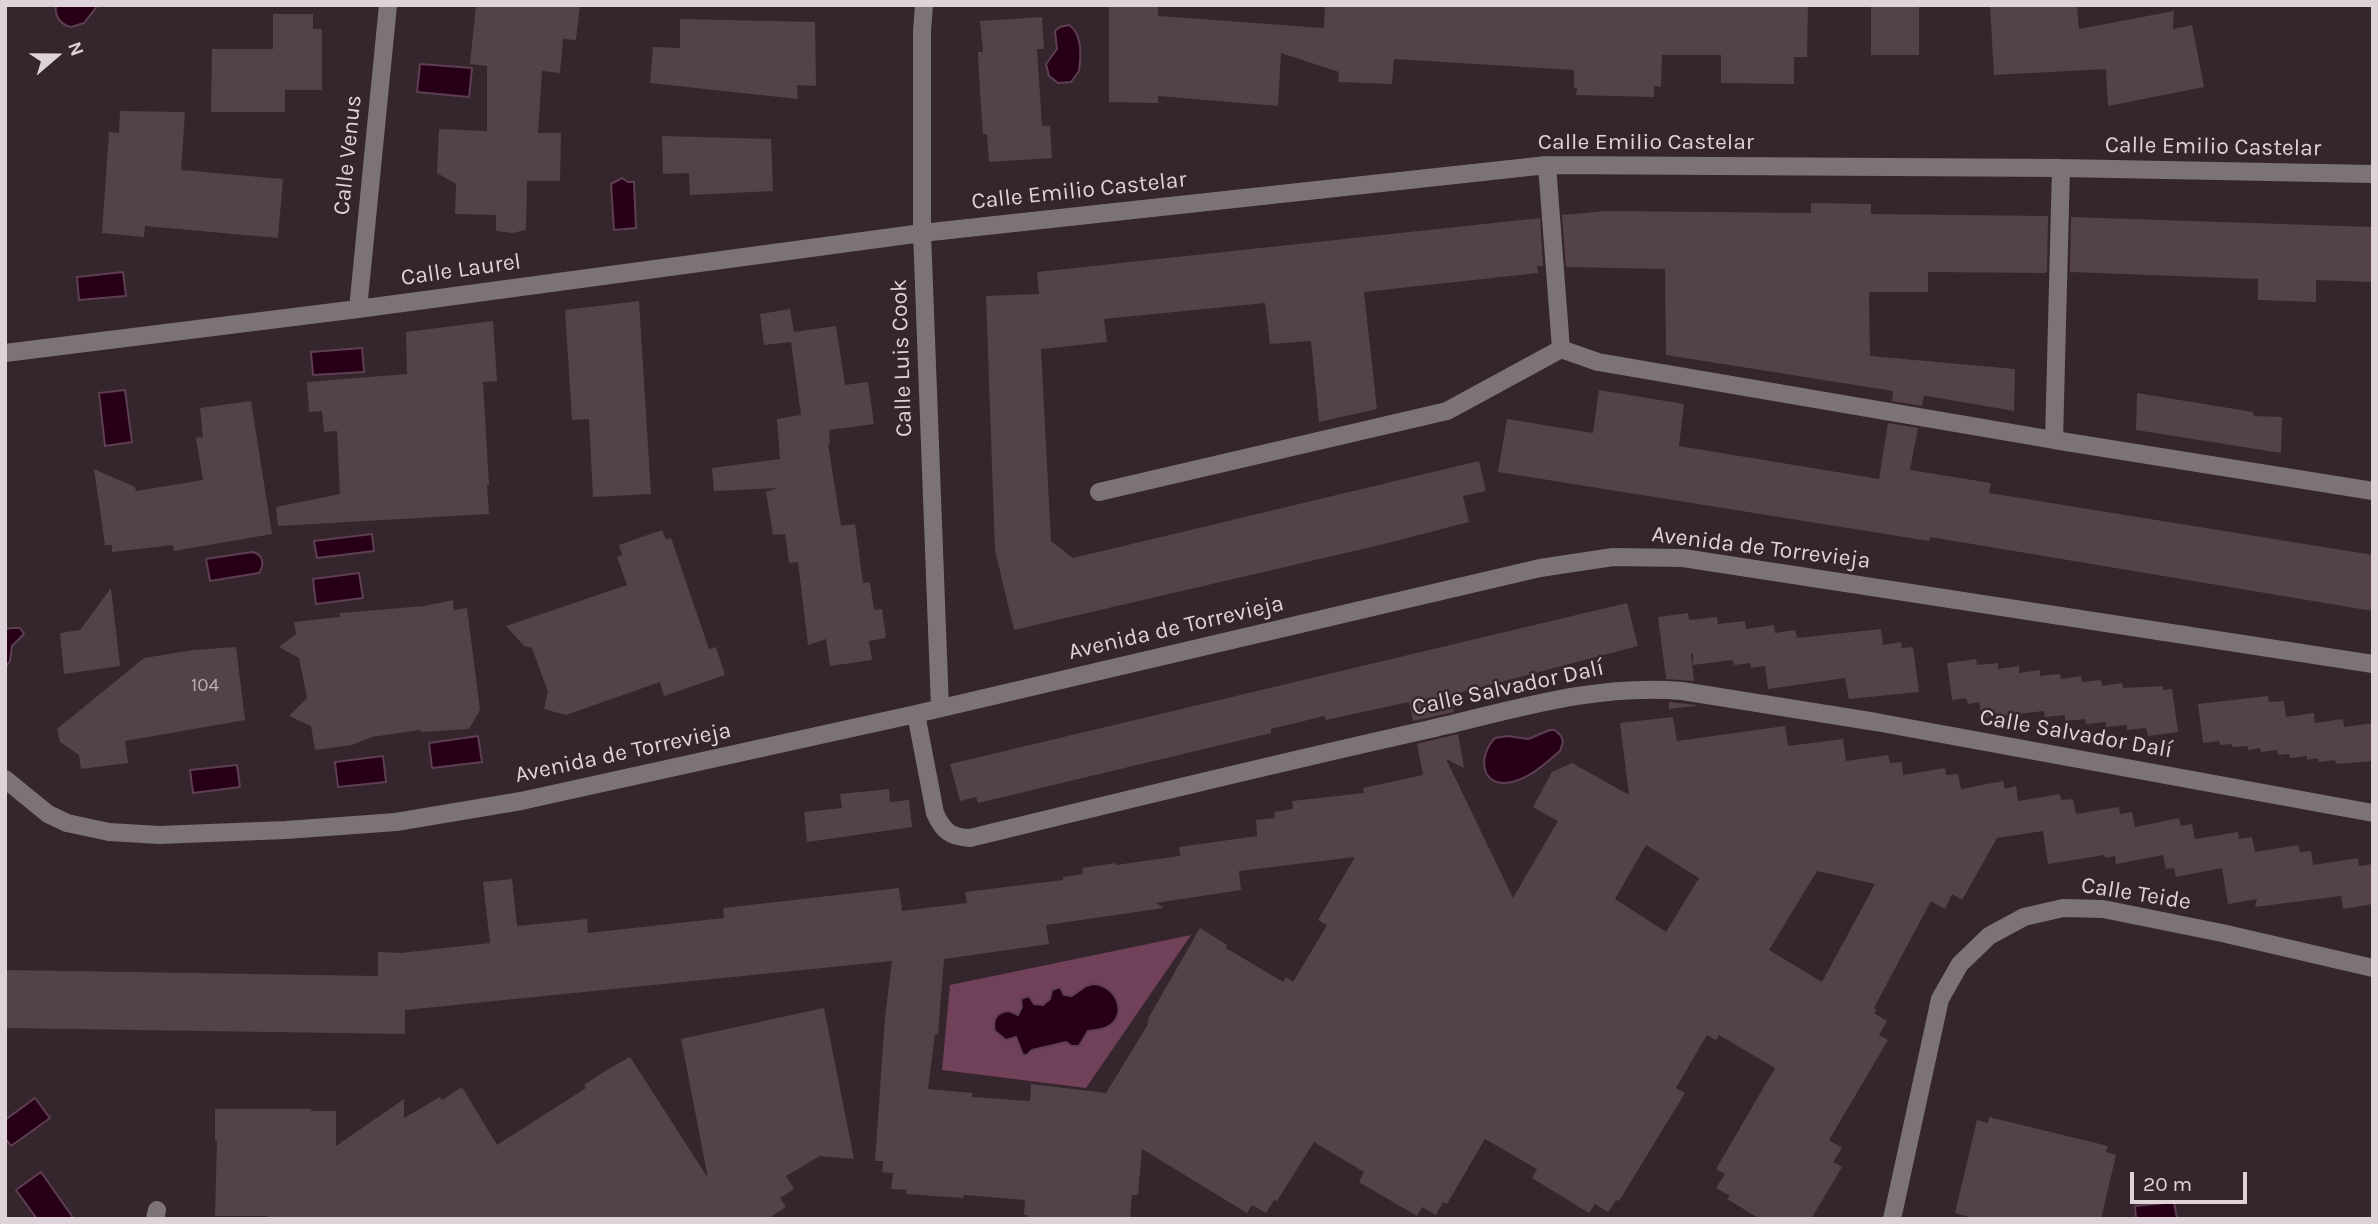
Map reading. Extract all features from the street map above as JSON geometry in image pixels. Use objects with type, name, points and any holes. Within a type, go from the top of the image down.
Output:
[{"type":"street","name":"Calle Venus","points":[[358,309],[388,5]]},
{"type":"street","name":"Calle Luis Cook","points":[[924,5],[922,233],[940,708]]},
{"type":"street","name":"Calle Emilio Castelar","points":[[922,233],[1547,165],[2061,168],[2373,174]]},
{"type":"street","points":[[1547,165],[1561,349]]},
{"type":"street","points":[[2054,440],[2061,168]]},
{"type":"street","name":"Calle Laurel","points":[[5,353],[358,309],[922,233]]},
{"type":"street","points":[[1099,492],[1447,411],[1561,349],[1598,362],[2373,491]]},
{"type":"street","name":"Avenida de Torrevieja","points":[[5,779],[48,814],[67,823],[109,832],[159,835],[396,822],[501,805],[916,714],[1526,571],[1613,557],[1683,558],[2373,664]]},
{"type":"street","name":"Calle Salvador Dalí","points":[[916,714],[934,813],[941,828],[954,837],[970,838],[1304,757],[1594,692],[1653,688],[1876,722],[2373,813]]},
{"type":"street","name":"Calle Teide","points":[[1892,1219],[1940,999],[1960,964],[1989,936],[2024,917],[2063,908],[2103,909],[2373,968]]},
{"type":"shaded area","points":[[56,5],[98,5],[84,23],[71,27],[59,19]]},
{"type":"shaded area","points":[[1069,25],[1079,40],[1079,71],[1071,82],[1058,83],[1049,76],[1046,64],[1057,49],[1055,31]]},
{"type":"shaded area","points":[[420,64],[472,68],[469,97],[417,92]]},
{"type":"shaded area","points":[[622,178],[634,182],[636,228],[614,230],[611,184]]},
{"type":"shaded area","points":[[123,272],[126,296],[79,300],[77,277]]},
{"type":"shaded area","points":[[362,348],[364,372],[313,375],[311,352]]},
{"type":"shaded area","points":[[125,390],[132,442],[105,446],[99,393]]},
{"type":"shaded area","points":[[372,534],[374,551],[317,558],[314,541]]},
{"type":"shaded area","points":[[252,552],[262,560],[259,573],[210,581],[206,559]]},
{"type":"shaded area","points":[[359,573],[363,598],[316,604],[313,579]]},
{"type":"shaded area","points":[[20,628],[24,634],[12,646],[10,661],[5,668],[5,629]]},
{"type":"shaded area","points":[[1555,730],[1563,742],[1560,751],[1543,765],[1512,782],[1494,781],[1488,776],[1484,763],[1485,754],[1495,738],[1507,736],[1528,739]]},
{"type":"shaded area","points":[[478,736],[482,762],[432,768],[429,743]]},
{"type":"shaded area","points":[[383,756],[386,782],[338,787],[335,762]]},
{"type":"shaded area","points":[[237,765],[240,787],[193,793],[190,770]]},
{"type":"shaded area","points":[[1191,935],[1086,1088],[942,1070],[950,985]]},
{"type":"shaded area","points":[[1093,984],[1109,990],[1114,995],[1119,1010],[1113,1023],[1105,1028],[1088,1031],[1079,1046],[1066,1042],[1032,1050],[1023,1055],[1016,1037],[1006,1040],[995,1031],[996,1017],[1009,1011],[1018,1015],[1022,1007],[1021,999],[1029,996],[1034,1004],[1043,1005],[1050,999],[1052,990],[1060,987],[1064,995],[1072,996]]},
{"type":"shaded area","points":[[35,1098],[50,1118],[11,1146],[5,1138],[5,1120]]},
{"type":"shaded area","points":[[41,1172],[74,1219],[37,1219],[16,1190]]},
{"type":"shaded area","points":[[2174,1202],[2177,1219],[2136,1219],[2135,1206]]},
{"type":"building","points":[[476,5],[580,5],[576,40],[563,39],[560,73],[542,71],[538,133],[561,133],[560,181],[527,181],[526,230],[512,233],[496,231],[496,215],[455,214],[456,184],[437,173],[439,129],[487,131],[487,66],[470,64]]},
{"type":"building","points":[[1325,5],[1808,5],[1807,57],[1794,57],[1794,84],[1721,83],[1721,55],[1662,55],[1661,87],[1654,86],[1654,97],[1576,95],[1574,70],[1394,59],[1392,84],[1338,82],[1339,72],[1281,53],[1278,106],[1158,96],[1158,103],[1109,102],[1109,7],[1158,7],[1158,16],[1324,28]]},
{"type":"building","points":[[1871,5],[1919,5],[1919,55],[1871,55]]},
{"type":"building","points":[[1990,5],[2077,5],[2079,29],[2174,11],[2173,29],[2192,25],[2204,87],[2108,106],[2106,69],[1994,75]]},
{"type":"building","points":[[273,14],[313,14],[313,29],[322,29],[322,90],[285,90],[285,112],[211,112],[212,49],[273,49]]},
{"type":"building","points":[[1042,17],[1044,49],[1037,49],[1042,126],[1050,126],[1052,158],[989,162],[987,134],[983,134],[980,93],[978,52],[983,52],[980,21]]},
{"type":"building","points":[[680,19],[815,22],[816,86],[797,85],[798,99],[650,83],[653,47],[680,48]]},
{"type":"building","points":[[120,111],[185,112],[181,170],[283,179],[278,238],[145,226],[144,237],[102,233],[109,132],[119,133]]},
{"type":"building","points":[[662,136],[771,139],[773,191],[690,195],[689,173],[663,174]]},
{"type":"building","points":[[1811,203],[1871,204],[1871,214],[2048,216],[2045,273],[1928,272],[1928,292],[1870,292],[1869,297],[1870,356],[2015,369],[2014,411],[1927,396],[1924,396],[1922,406],[1892,401],[1893,391],[1666,355],[1665,269],[1566,267],[1562,215],[1606,211],[1811,213]]},
{"type":"building","points":[[2071,217],[2373,227],[2373,282],[2316,280],[2316,302],[2258,300],[2258,279],[2070,272]]},
{"type":"building","points":[[1540,218],[1543,266],[1537,266],[1538,273],[1364,292],[1377,409],[1319,422],[1311,341],[1270,344],[1265,303],[1104,319],[1107,342],[1041,349],[1051,541],[1073,558],[1479,461],[1486,491],[1463,496],[1469,522],[1014,630],[995,550],[986,296],[1039,294],[1037,272]]},
{"type":"building","points":[[639,301],[651,494],[593,497],[589,419],[572,420],[565,310]]},
{"type":"building","points":[[790,309],[794,332],[836,326],[845,385],[868,382],[874,424],[829,430],[828,444],[841,526],[855,524],[863,583],[870,582],[874,610],[882,609],[886,638],[869,641],[872,660],[830,666],[826,639],[808,645],[798,562],[789,563],[785,534],[773,535],[766,492],[778,488],[714,491],[712,468],[780,459],[777,419],[801,415],[791,342],[764,345],[760,314]]},
{"type":"building","points":[[493,321],[497,381],[483,382],[489,514],[278,526],[276,507],[340,494],[337,431],[324,432],[322,411],[309,412],[307,382],[407,374],[406,332]]},
{"type":"building","points":[[1599,390],[1684,404],[1679,446],[1879,479],[1888,423],[1918,428],[1910,470],[1991,483],[1989,493],[2373,555],[2373,611],[1930,537],[1929,541],[1498,472],[1507,419],[1593,433]]},
{"type":"building","points":[[2137,393],[2253,412],[2254,416],[2282,417],[2281,453],[2136,430]]},
{"type":"building","points":[[251,401],[272,534],[174,551],[173,545],[112,552],[112,545],[105,545],[94,469],[135,487],[136,491],[203,480],[196,438],[203,437],[200,408]]},
{"type":"building","points":[[662,530],[666,540],[671,538],[709,649],[716,647],[725,675],[664,696],[660,682],[566,715],[544,709],[548,692],[532,648],[524,646],[506,626],[627,585],[617,557],[622,555],[619,545]]},
{"type":"building","points":[[111,588],[120,666],[64,674],[60,633],[80,630]]},
{"type":"building","points":[[453,600],[454,610],[467,608],[480,710],[469,729],[420,730],[372,737],[352,745],[315,750],[311,726],[289,716],[307,698],[299,658],[279,647],[296,634],[294,622],[340,617],[340,613],[424,606]]},
{"type":"building","points":[[1627,603],[1638,646],[1451,695],[1454,712],[1413,721],[1409,702],[1326,720],[1324,716],[1271,729],[1271,733],[978,803],[976,797],[960,801],[950,764]]},
{"type":"building","points":[[1688,613],[1689,620],[1717,617],[1718,624],[1745,621],[1746,629],[1774,625],[1775,633],[1795,630],[1797,638],[1881,629],[1883,645],[1901,642],[1902,648],[1913,647],[1919,692],[1849,699],[1845,678],[1768,689],[1765,666],[1751,668],[1750,663],[1734,665],[1733,660],[1693,665],[1693,653],[1691,654],[1694,681],[1666,679],[1658,617]]},
{"type":"building","points":[[236,647],[245,720],[125,741],[128,763],[81,769],[79,755],[60,742],[57,729],[144,658],[193,650]]},
{"type":"building","points":[[1976,659],[1977,665],[1998,663],[1998,669],[2019,666],[2019,673],[2040,670],[2040,676],[2060,674],[2061,679],[2081,676],[2082,682],[2101,680],[2102,686],[2122,683],[2123,688],[2163,686],[2163,690],[2172,689],[2178,732],[2148,736],[2146,728],[2127,730],[2127,725],[2106,727],[2106,722],[2086,724],[2085,719],[2065,721],[2065,715],[2045,717],[2044,711],[1982,718],[1979,702],[1968,704],[1966,698],[1952,700],[1947,663]]},
{"type":"building","points":[[2268,696],[2269,702],[2284,701],[2286,717],[2314,713],[2315,723],[2343,719],[2344,727],[2373,723],[2373,761],[2336,764],[2335,760],[2307,760],[2307,756],[2290,758],[2289,754],[2278,755],[2277,750],[2248,750],[2248,746],[2220,745],[2219,741],[2203,743],[2198,704]]},
{"type":"building","points":[[1669,702],[1696,705],[1696,706],[1669,709]]},
{"type":"building","points":[[1673,717],[1677,741],[1785,726],[1788,746],[1843,739],[1846,761],[1888,755],[1890,763],[1902,762],[1903,775],[1945,768],[1946,775],[1958,774],[1961,789],[2003,781],[2005,789],[2016,786],[2018,801],[2060,794],[2061,800],[2073,799],[2076,814],[2119,807],[2120,814],[2132,812],[2135,827],[2179,818],[2181,826],[2192,824],[2195,839],[2238,832],[2239,839],[2252,837],[2255,852],[2298,845],[2300,852],[2311,851],[2313,865],[2358,858],[2359,866],[2373,864],[2373,904],[2343,909],[2341,896],[2255,907],[2257,899],[2228,904],[2222,868],[2176,877],[2174,868],[2166,869],[2163,855],[2116,864],[2115,856],[2105,858],[2104,855],[2048,864],[2043,831],[1997,838],[1962,900],[1952,894],[1945,909],[1931,901],[1874,1008],[1877,1010],[1874,1013],[1887,1021],[1879,1035],[1888,1040],[1829,1140],[1842,1148],[1833,1162],[1842,1167],[1811,1219],[1760,1219],[1727,1199],[1730,1196],[1716,1188],[1725,1174],[1716,1169],[1775,1068],[1719,1035],[1716,1040],[1707,1035],[1676,1088],[1685,1093],[1619,1201],[1616,1200],[1608,1212],[1595,1204],[1589,1213],[1532,1178],[1537,1169],[1485,1139],[1447,1204],[1443,1202],[1436,1215],[1422,1207],[1417,1216],[1359,1182],[1364,1172],[1314,1142],[1277,1201],[1274,1200],[1266,1213],[1252,1205],[1247,1213],[1142,1149],[1138,1195],[1132,1195],[1130,1219],[1027,1219],[1027,1215],[1024,1215],[1025,1200],[906,1194],[907,1190],[891,1189],[893,1173],[882,1172],[883,1161],[875,1161],[885,1018],[892,961],[405,1010],[405,1034],[5,1028],[5,970],[378,976],[378,952],[401,953],[490,943],[483,882],[512,879],[517,926],[587,919],[588,933],[724,918],[723,908],[899,888],[902,911],[967,903],[965,892],[1063,880],[1063,877],[1083,874],[1082,868],[1180,856],[1179,847],[1257,836],[1256,820],[1275,818],[1274,812],[1293,809],[1292,801],[1364,793],[1363,788],[1423,775],[1417,744],[1458,734],[1464,768],[1446,759],[1513,898],[1558,821],[1533,807],[1552,772],[1572,763],[1629,795],[1620,723]],"holes":[[[1646,845],[1699,878],[1666,932],[1615,899]],[[1355,857],[1318,920],[1327,925],[1293,982],[1286,977],[1283,982],[1226,948],[1227,945],[1200,928],[1149,1017],[1147,1026],[1106,1093],[1031,1084],[1030,1101],[972,1097],[972,1093],[928,1089],[935,1034],[938,1034],[944,959],[1049,944],[1046,925],[1164,908],[1156,903],[1241,890],[1239,871]],[[1817,871],[1875,884],[1822,982],[1769,950]]]},
{"type":"building","points":[[889,789],[890,802],[909,800],[912,827],[807,842],[804,812],[842,808],[840,794]]},
{"type":"building","points":[[824,1008],[854,1159],[820,1156],[786,1176],[794,1189],[780,1198],[786,1207],[767,1219],[269,1219],[267,1216],[215,1216],[215,1109],[336,1111],[336,1146],[404,1099],[404,1118],[462,1087],[497,1145],[586,1088],[584,1085],[608,1069],[630,1057],[708,1178],[681,1039]]},
{"type":"building","points":[[1989,1117],[2108,1146],[2106,1152],[2116,1155],[2101,1219],[1976,1219],[1955,1213],[1977,1120],[1988,1123]]}]
